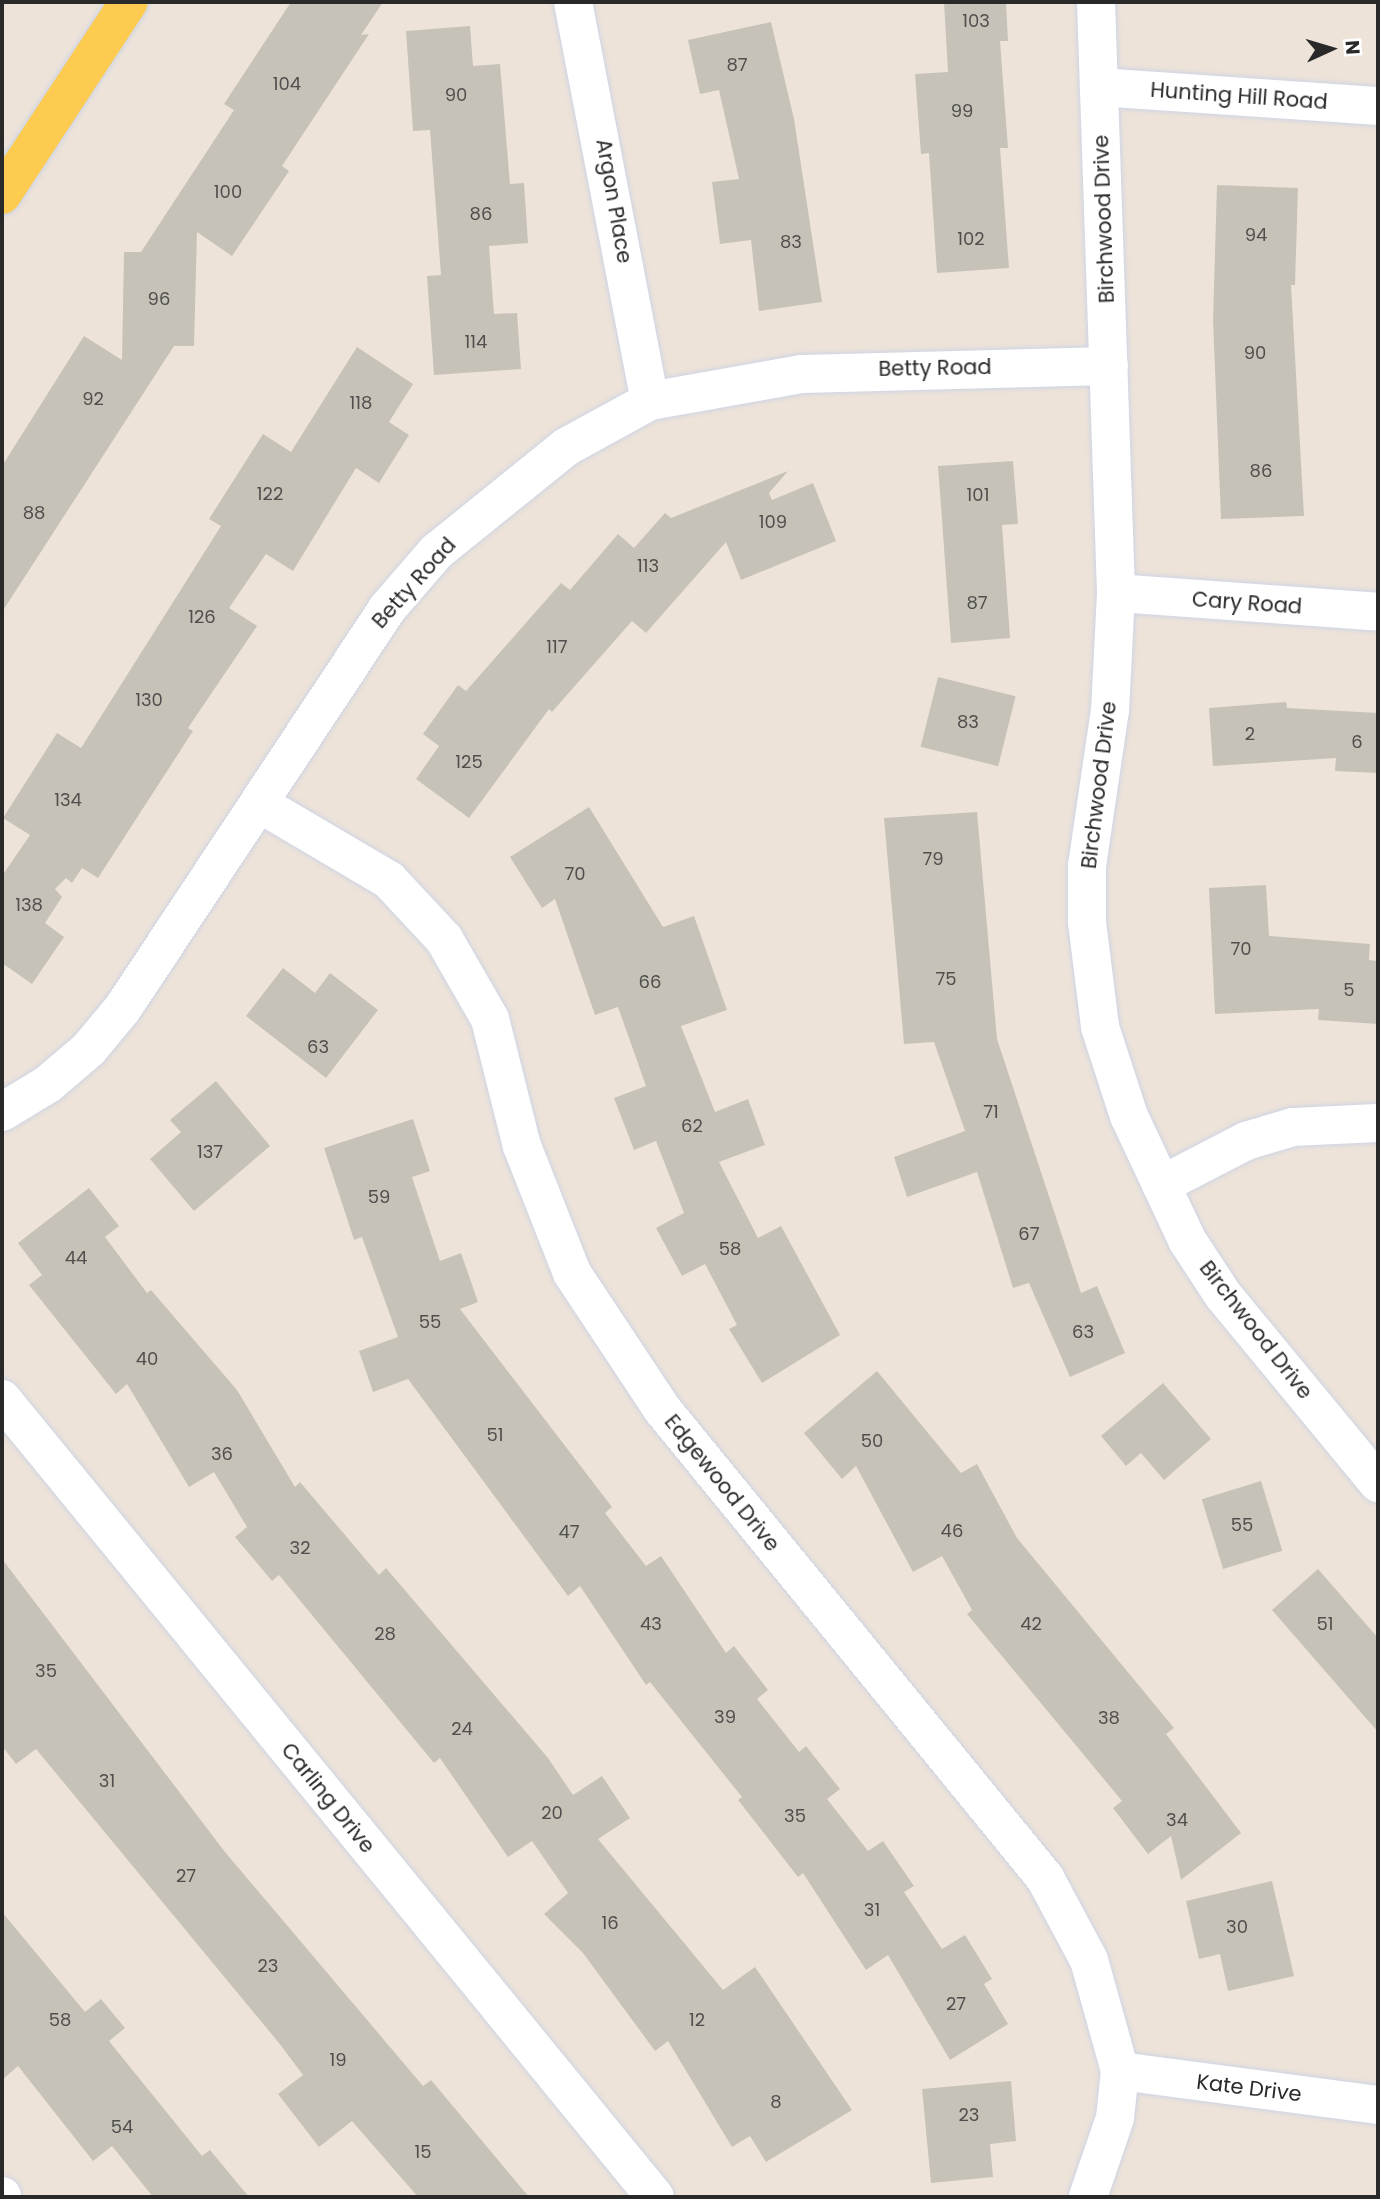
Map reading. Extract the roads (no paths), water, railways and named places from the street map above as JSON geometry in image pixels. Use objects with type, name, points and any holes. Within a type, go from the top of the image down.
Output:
[{"type":"main road","points":[[2,195],[129,2]]},
{"type":"street","name":"Argon Place","points":[[573,2],[650,401]]},
{"type":"street","name":"Birchwood Drive","points":[[1096,2],[1116,593],[1110,710],[1087,866],[1087,922],[1100,1027],[1129,1116],[1161,1185],[1223,1295],[1378,1483]]},
{"type":"street","name":"Hunting Hill Road","points":[[1099,87],[1378,106]]},
{"type":"street","name":"Betty Road","points":[[2,1112],[48,1084],[89,1049],[122,1008],[260,804],[371,631],[436,552],[566,447],[650,401],[802,374],[1109,366]]},
{"type":"street","name":"Cary Road","points":[[1116,593],[1378,612]]},
{"type":"street","name":"Edgewood Drive","points":[[260,804],[389,880],[444,939],[490,1018],[522,1146],[572,1273],[662,1409],[1045,1878],[1089,1960],[1120,2071],[1115,2118],[1088,2197]]},
{"type":"street","points":[[1161,1185],[1269,1134],[1293,1128],[1378,1123]]},
{"type":"street","name":"Carling Drive","points":[[2,1399],[655,2197]]},
{"type":"street","name":"Kate Drive","points":[[1120,2071],[1378,2105]]}]
